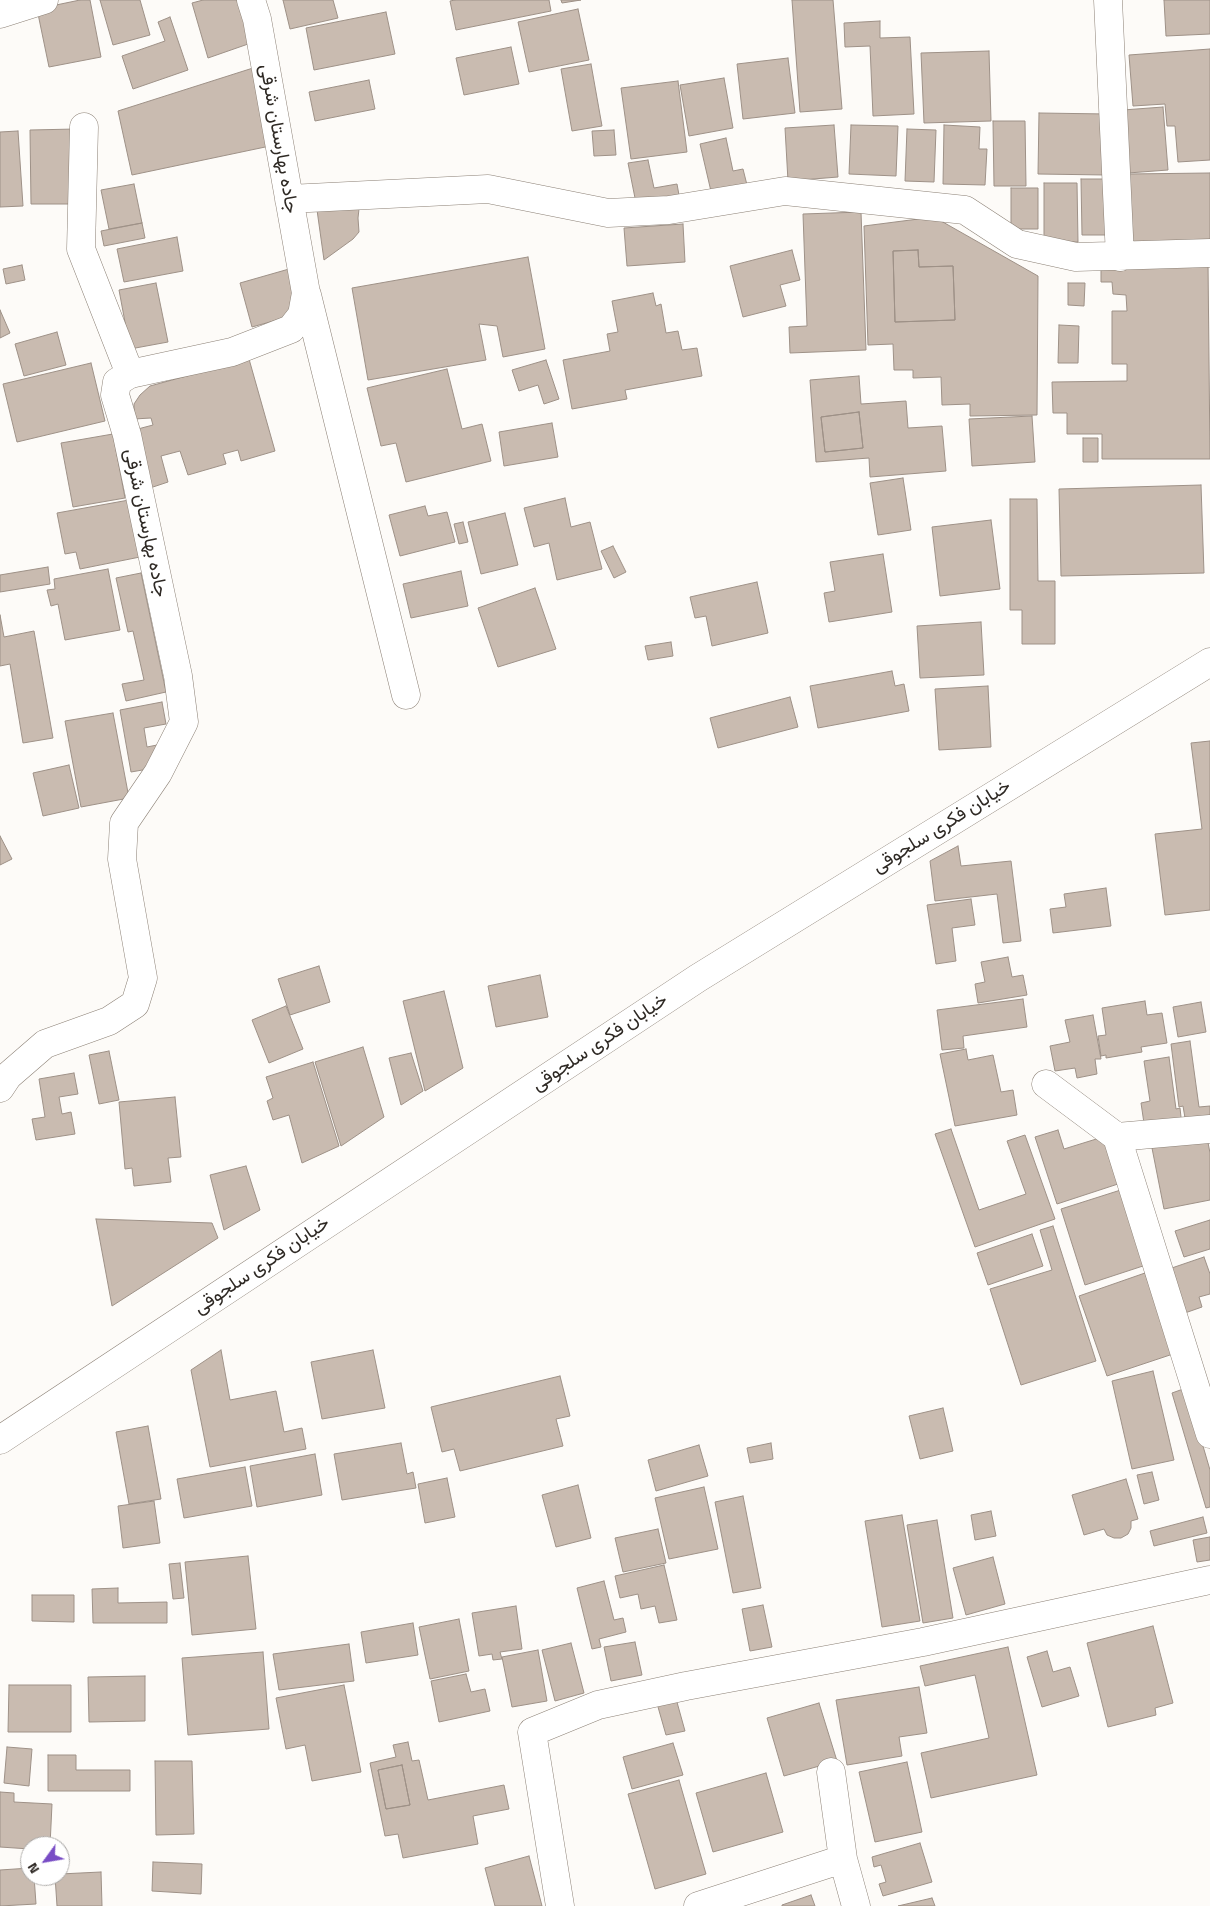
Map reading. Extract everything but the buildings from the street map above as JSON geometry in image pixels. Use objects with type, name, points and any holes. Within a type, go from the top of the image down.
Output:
[{"type":"street","points":[[0,14],[44,0]]},
{"type":"street","name":"جاده بهارستان شرقی","points":[[0,1088],[8,1076],[45,1044],[109,1021],[135,1004],[143,978],[122,859],[124,823],[158,773],[184,722],[178,676],[127,435],[115,395],[117,382],[130,374],[232,352],[291,329],[302,315],[306,294],[251,0]]},
{"type":"street","points":[[1108,0],[1120,257]]},
{"type":"street","points":[[84,127],[81,249],[130,374]]},
{"type":"street","points":[[289,199],[488,189],[608,213],[669,210],[786,191],[965,210],[1017,244],[1076,257],[1210,253]]},
{"type":"street","points":[[306,294],[406,695]]},
{"type":"street","name":"خیابان فکری سلجوقی","points":[[0,1440],[698,978],[1210,662]]},
{"type":"street","points":[[1046,1084],[1117,1137],[1210,1434]]},
{"type":"street","points":[[1117,1137],[1210,1129]]},
{"type":"street","points":[[560,1906],[532,1732],[598,1705],[686,1686],[923,1642],[1210,1580]]},
{"type":"street","points":[[831,1772],[843,1859],[856,1906]]},
{"type":"street","points":[[698,1906],[843,1859]]}]
